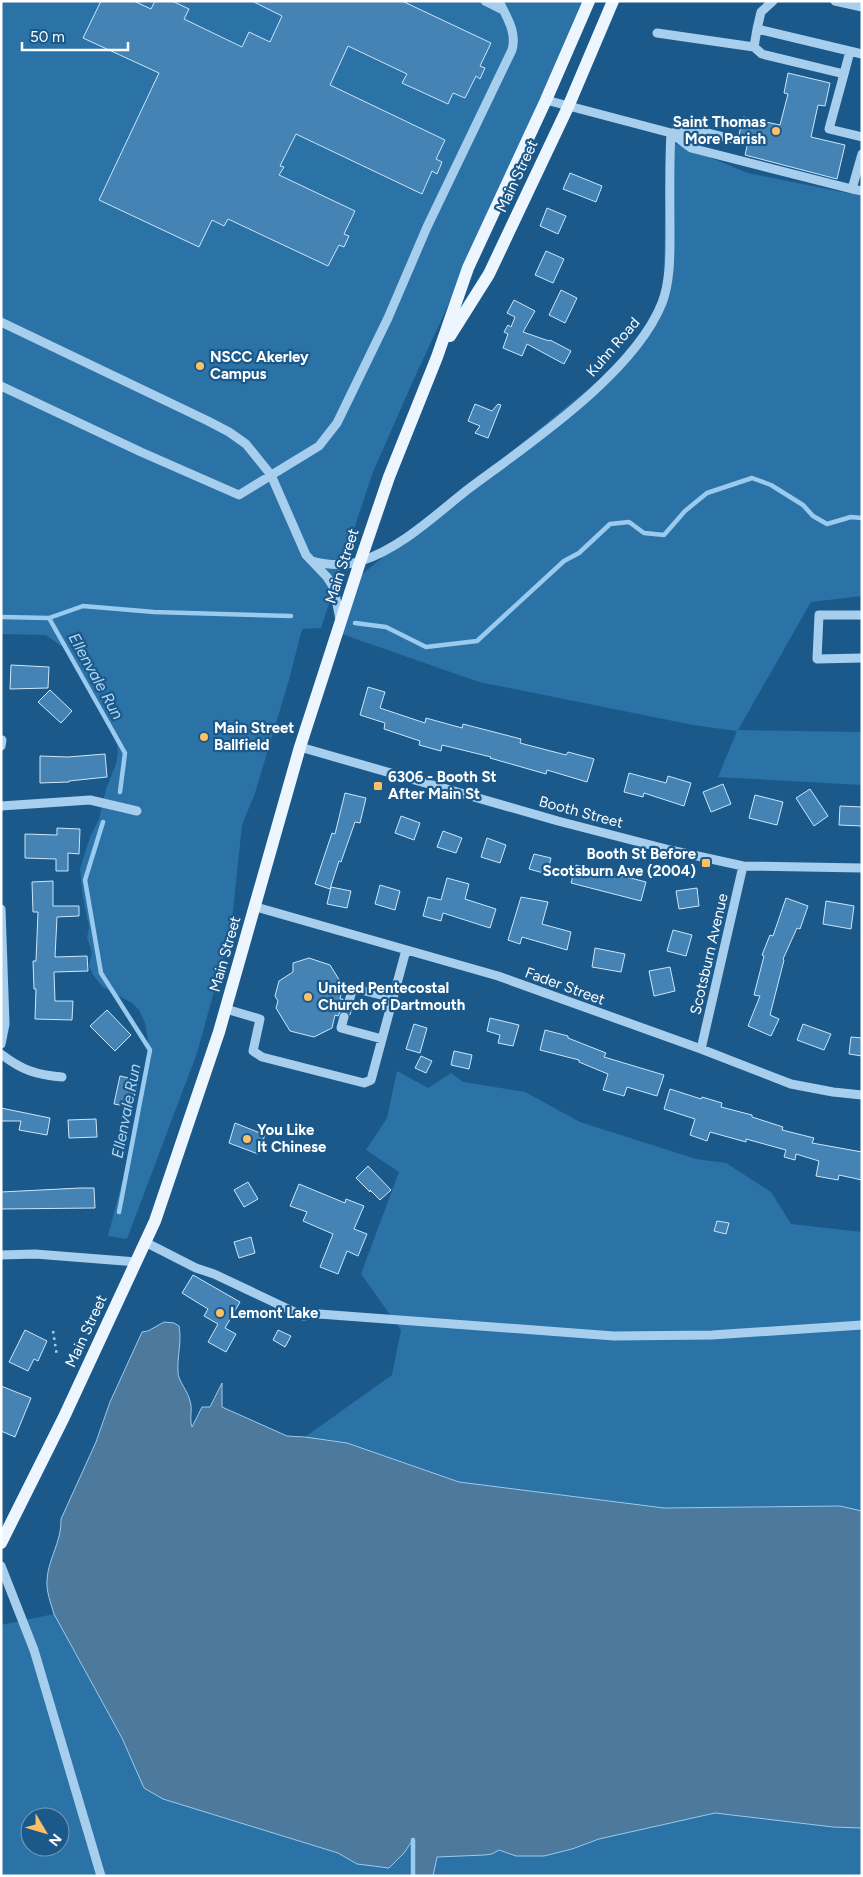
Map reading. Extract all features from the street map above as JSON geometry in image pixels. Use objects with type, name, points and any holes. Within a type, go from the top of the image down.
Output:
[{"type":"main road","name":"Main Street","points":[[1,1543],[64,1417],[145,1242],[196,1102],[226,1008],[256,908],[300,747],[389,476],[437,357],[468,268],[590,1]]},
{"type":"main road","name":"Main Street","points":[[437,357],[489,274],[568,107],[614,1]]},
{"type":"street","points":[[1,386],[141,452],[239,495],[319,446],[337,423],[388,318],[427,227],[512,50],[514,43],[512,28],[501,5],[485,1]]},
{"type":"street","points":[[754,47],[761,12],[774,1]]},
{"type":"street","points":[[835,1],[862,7]]},
{"type":"street","points":[[757,29],[862,54]]},
{"type":"street","points":[[657,33],[754,47],[762,54],[844,74]]},
{"type":"street","points":[[850,51],[829,129],[862,137]]},
{"type":"street","points":[[546,100],[671,133],[700,131],[736,140]]},
{"type":"street","points":[[671,133],[691,148],[857,190],[862,154]]},
{"type":"street","name":"Kuhn Road","points":[[360,562],[396,545],[584,401],[620,364],[650,327],[662,303],[667,284],[670,250],[671,133]]},
{"type":"street","points":[[1,322],[148,391],[230,432],[246,444],[271,476],[306,554],[327,576],[334,588],[340,623]]},
{"type":"street","points":[[312,560],[327,565],[360,562]]},
{"type":"street","points":[[862,614],[819,615],[817,659],[862,658]]},
{"type":"street","points":[[1,746],[2,740]]},
{"type":"street","name":"Booth Street","points":[[300,747],[558,821],[670,850],[743,866],[862,868]]},
{"type":"street","points":[[1,806],[90,800],[137,812]]},
{"type":"street","name":"Scotsburn Avenue","points":[[701,1049],[743,866]]},
{"type":"street","name":"Fader Street","points":[[256,908],[498,976],[701,1049],[791,1084],[862,1095]]},
{"type":"street","points":[[1,909],[5,1024],[1,1044]]},
{"type":"street","points":[[226,1008],[260,1019],[253,1051],[262,1057],[364,1084],[371,1080],[406,950]]},
{"type":"street","points":[[349,1001],[353,988],[393,998]]},
{"type":"street","points":[[344,1017],[341,1028],[382,1039]]},
{"type":"street","points":[[1,1054],[38,1075],[62,1077]]},
{"type":"street","points":[[145,1242],[196,1268],[214,1274],[303,1316],[329,1315],[614,1336],[712,1335],[862,1325]]},
{"type":"street","points":[[1,1255],[35,1254],[136,1262]]},
{"type":"street","points":[[1,1566],[34,1650],[101,1876]]},
{"type":"path","points":[[53,1331],[58,1356]]},
{"type":"shaded area","name":"NSCC Akerley Campus","points":[[1,1],[582,1],[498,198],[373,472],[321,628],[303,629],[301,633],[255,793],[242,825],[231,930],[197,1053],[127,1239],[108,1236],[141,1110],[151,1057],[145,1023],[139,1010],[132,1003],[103,987],[93,975],[89,966],[92,952],[87,938],[89,927],[80,869],[90,837],[99,819],[106,789],[116,764],[117,745],[83,674],[64,648],[46,635],[1,634]]},
{"type":"shaded area","points":[[667,140],[748,173],[862,196],[862,596],[811,602],[738,730],[862,732],[862,785],[718,777],[737,731],[693,725],[479,682],[336,632],[355,580],[599,380],[635,344],[663,300]]},
{"type":"shaded area","points":[[397,1071],[428,1088],[451,1073],[463,1082],[525,1092],[580,1122],[696,1159],[726,1163],[771,1192],[791,1224],[862,1232],[862,1511],[840,1506],[664,1508],[459,1482],[347,1443],[305,1437],[392,1375],[401,1330],[361,1274],[399,1172],[366,1150],[387,1118]]},
{"type":"shaded area","points":[[164,1322],[174,1323],[179,1326],[178,1375],[190,1401],[192,1427],[202,1407],[210,1407],[222,1383],[222,1407],[287,1436],[347,1443],[459,1482],[664,1508],[840,1506],[862,1511],[862,1828],[833,1827],[715,1813],[599,1839],[572,1849],[544,1856],[516,1856],[499,1850],[485,1855],[437,1857],[433,1876],[413,1876],[412,1841],[404,1853],[389,1868],[357,1864],[338,1853],[163,1799],[144,1788],[122,1738],[54,1614],[48,1593],[47,1580],[61,1527],[61,1519],[96,1442],[110,1402],[142,1332],[148,1331]]},
{"type":"shaded area","points":[[54,1614],[122,1738],[144,1788],[163,1799],[338,1853],[357,1864],[389,1868],[404,1853],[413,1840],[413,1876],[1,1876],[1,1625]]},
{"type":"shaded area","points":[[715,1813],[833,1827],[862,1828],[862,1876],[433,1876],[437,1857],[485,1855],[499,1850],[516,1856],[544,1856],[572,1849],[599,1839]]},
{"type":"building","points":[[101,1],[134,1],[151,9],[155,1],[172,1],[189,9],[184,19],[242,47],[249,32],[270,42],[282,16],[252,1],[402,1],[491,43],[480,66],[485,68],[480,79],[476,76],[465,98],[453,93],[448,104],[402,83],[407,74],[348,46],[330,85],[445,140],[436,159],[442,162],[437,174],[432,171],[422,194],[296,134],[280,166],[284,167],[279,175],[355,211],[344,234],[349,236],[344,247],[339,245],[328,266],[228,219],[224,226],[212,220],[199,247],[99,200],[159,73],[83,38]]},
{"type":"building","name":"Saint Thomas More Parish","points":[[788,73],[830,83],[825,106],[818,105],[811,137],[845,145],[837,179],[745,155],[749,138],[739,135],[743,117],[780,125],[788,94],[784,93]]},
{"type":"building","points":[[570,173],[602,186],[596,202],[563,189]]},
{"type":"building","points":[[547,208],[566,216],[558,234],[540,226]]},
{"type":"building","points":[[546,251],[564,259],[553,283],[535,275]]},
{"type":"building","points":[[561,290],[577,298],[565,323],[549,315]]},
{"type":"building","points":[[514,300],[535,311],[523,332],[550,340],[571,351],[564,364],[527,344],[522,356],[503,348],[508,334],[504,332],[508,325],[511,327],[515,317],[507,313]]},
{"type":"building","points":[[475,404],[492,411],[498,404],[501,405],[488,438],[475,433],[480,426],[468,421]]},
{"type":"building","points":[[11,665],[49,667],[48,688],[10,689]]},
{"type":"building","points":[[368,687],[385,692],[380,708],[425,723],[426,718],[462,728],[463,724],[521,739],[520,743],[566,755],[568,752],[594,759],[587,782],[547,770],[546,774],[491,757],[442,745],[441,751],[419,745],[420,741],[384,729],[385,723],[360,715]]},
{"type":"building","points":[[50,690],[72,711],[61,723],[38,702]]},
{"type":"building","points":[[105,754],[107,777],[69,782],[40,783],[40,756],[68,757]]},
{"type":"building","points":[[629,773],[666,783],[668,776],[691,783],[684,806],[644,793],[643,797],[624,792]]},
{"type":"building","points":[[723,784],[731,804],[711,812],[703,792]]},
{"type":"building","points":[[810,789],[828,816],[814,826],[796,798]]},
{"type":"building","points":[[345,793],[366,798],[360,823],[355,822],[330,889],[315,884],[332,833],[335,834]]},
{"type":"building","points":[[755,795],[783,802],[777,825],[749,818]]},
{"type":"building","points":[[840,806],[862,807],[862,826],[839,825]]},
{"type":"building","points":[[401,816],[420,823],[414,840],[395,833]]},
{"type":"building","points":[[57,828],[80,829],[79,854],[68,853],[68,871],[56,871],[56,859],[25,858],[25,834],[57,835]]},
{"type":"building","points":[[443,831],[462,838],[456,853],[437,847]]},
{"type":"building","points":[[487,838],[506,845],[500,863],[481,857]]},
{"type":"building","points":[[534,854],[551,858],[547,874],[529,869]]},
{"type":"building","points":[[576,865],[610,875],[611,873],[646,882],[641,901],[571,883]]},
{"type":"building","points":[[447,878],[469,884],[465,899],[496,909],[490,928],[443,913],[441,921],[423,916],[428,897],[441,900]]},
{"type":"building","points":[[53,881],[53,906],[79,906],[79,916],[57,917],[55,957],[87,956],[88,971],[54,972],[55,1001],[73,1001],[72,1020],[35,1019],[36,989],[34,989],[33,961],[36,961],[38,912],[33,912],[32,882]]},
{"type":"building","points":[[380,885],[400,891],[395,910],[375,904]]},
{"type":"building","points":[[331,887],[351,891],[347,908],[327,904]]},
{"type":"building","points":[[697,888],[699,906],[679,909],[676,891]]},
{"type":"building","points":[[521,897],[548,902],[542,924],[571,932],[567,950],[522,937],[520,944],[508,940]]},
{"type":"building","points":[[786,898],[808,906],[800,929],[797,928],[783,959],[770,1015],[779,1019],[771,1036],[748,1026],[760,996],[754,995],[764,956],[762,955],[770,935],[773,936]]},
{"type":"building","points":[[826,901],[854,906],[851,929],[823,924]]},
{"type":"building","points":[[673,930],[692,935],[686,956],[667,951]]},
{"type":"building","points":[[595,948],[625,954],[621,972],[592,967]]},
{"type":"building","name":"United Pentecostal Church of Dartmouth","points":[[309,958],[330,965],[343,986],[340,999],[343,999],[343,1003],[347,1007],[352,1006],[350,1015],[345,1011],[340,1012],[338,1016],[335,1015],[332,1028],[314,1037],[290,1031],[276,1008],[278,1001],[275,996],[279,981],[293,972],[293,963]]},
{"type":"building","points":[[670,967],[675,991],[654,996],[649,971]]},
{"type":"building","points":[[107,1010],[131,1035],[115,1051],[90,1026]]},
{"type":"building","points":[[490,1018],[519,1025],[513,1046],[498,1043],[500,1035],[487,1031]]},
{"type":"building","points":[[414,1024],[427,1028],[420,1053],[406,1049]]},
{"type":"building","points":[[803,1024],[831,1034],[824,1050],[797,1040]]},
{"type":"building","points":[[545,1030],[568,1036],[568,1038],[606,1053],[604,1057],[664,1075],[657,1096],[627,1087],[624,1096],[603,1090],[608,1074],[579,1062],[579,1060],[540,1050]]},
{"type":"building","points":[[851,1037],[862,1038],[862,1056],[849,1054]]},
{"type":"building","points":[[454,1051],[472,1055],[469,1069],[451,1065]]},
{"type":"building","points":[[421,1056],[432,1061],[426,1073],[415,1068]]},
{"type":"building","points":[[120,1076],[138,1080],[132,1107],[114,1104]]},
{"type":"building","points":[[670,1089],[701,1099],[702,1097],[722,1103],[721,1107],[752,1115],[752,1117],[783,1127],[782,1130],[814,1138],[812,1143],[862,1152],[862,1180],[839,1175],[838,1180],[816,1176],[819,1161],[796,1154],[795,1160],[784,1157],[786,1150],[746,1139],[746,1142],[710,1132],[707,1141],[690,1135],[695,1119],[664,1109]]},
{"type":"building","points":[[1,1108],[50,1118],[47,1135],[19,1130],[21,1121],[1,1121]]},
{"type":"building","points":[[96,1119],[97,1137],[69,1138],[68,1120]]},
{"type":"building","name":"You Like It Chinese","points":[[235,1123],[265,1135],[258,1154],[229,1143]]},
{"type":"building","points":[[368,1166],[391,1190],[380,1200],[356,1178]]},
{"type":"building","points":[[248,1182],[258,1199],[244,1207],[234,1190]]},
{"type":"building","points":[[299,1184],[345,1203],[346,1199],[364,1206],[354,1229],[367,1234],[358,1256],[347,1251],[338,1274],[320,1267],[333,1234],[303,1221],[307,1212],[290,1206]]},
{"type":"building","points":[[94,1188],[95,1208],[1,1209],[1,1192]]},
{"type":"building","points":[[717,1221],[729,1223],[726,1234],[714,1231]]},
{"type":"building","points":[[251,1237],[255,1253],[239,1258],[234,1242]]},
{"type":"building","name":"Lemont Lake","points":[[193,1275],[240,1302],[225,1328],[236,1334],[226,1352],[208,1342],[218,1324],[204,1316],[208,1309],[182,1293]]},
{"type":"building","points":[[25,1330],[47,1341],[38,1361],[34,1359],[28,1371],[9,1362]]},
{"type":"building","points":[[278,1330],[291,1336],[285,1347],[273,1340]]},
{"type":"building","points":[[1,1386],[31,1398],[15,1437],[1,1431]]},
{"type":"waterway","points":[[355,623],[386,627],[426,647],[477,641],[564,561],[579,553],[610,524],[629,522],[644,533],[664,535],[685,511],[707,493],[752,478],[771,485],[803,505],[813,516],[827,524],[851,517],[862,518]]},
{"type":"waterway","points":[[49,618],[83,606],[154,612],[291,616]]},
{"type":"waterway","name":"Ellenvale Run","points":[[1,617],[49,618],[125,753],[120,792]]},
{"type":"waterway","name":"Ellenvale Run","points":[[103,822],[85,880],[101,973],[150,1050],[119,1212]]},
{"type":"waterway","points":[[413,1840],[413,1876]]},
{"type":"tunnel","points":[[344,1017],[349,1001]]},
{"type":"place","name":"Saint Thomas More Parish","points":[[776,131]]},
{"type":"place","name":"NSCC Akerley Campus","points":[[200,366]]},
{"type":"place","name":"Main Street Ballfield","points":[[204,737]]},
{"type":"place","name":"6306 - Booth St After Main St","points":[[378,786]]},
{"type":"place","name":"Booth St Before Scotsburn Ave (2004)","points":[[706,863]]},
{"type":"place","name":"United Pentecostal Church of Dartmouth","points":[[308,997]]},
{"type":"place","name":"You Like It Chinese","points":[[247,1139]]},
{"type":"place","name":"Lemont Lake","points":[[220,1313]]}]
